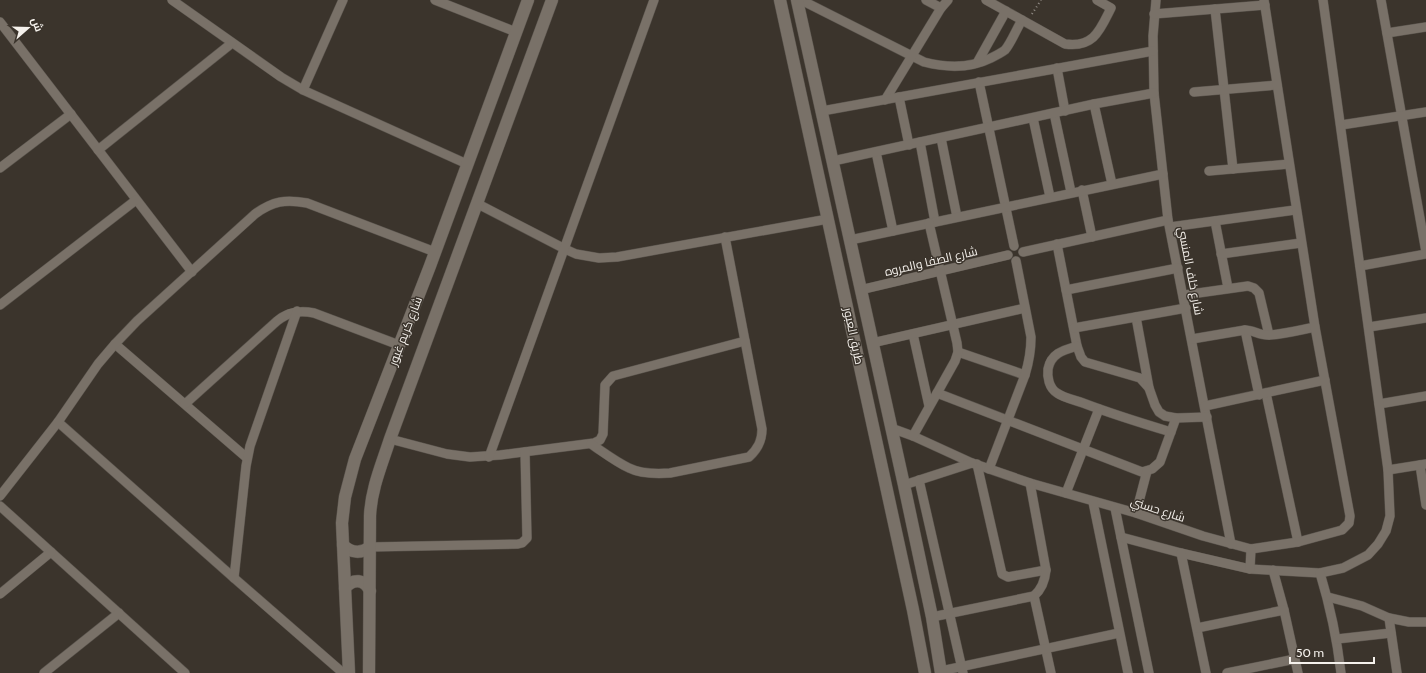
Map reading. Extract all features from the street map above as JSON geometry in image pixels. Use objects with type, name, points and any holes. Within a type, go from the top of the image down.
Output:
[{"type":"street","points":[[172,0],[281,77],[303,90],[467,164]]},
{"type":"street","points":[[303,90],[343,0]]},
{"type":"street","points":[[435,0],[516,32]]},
{"type":"street","name":"شارع كريم غبور","points":[[349,673],[343,545],[343,510],[350,477],[355,459],[435,252],[528,0]]},
{"type":"street","name":"شارع كريم غبور","points":[[369,673],[372,496],[390,439],[478,204],[552,0]]},
{"type":"street","points":[[489,457],[654,0]]},
{"type":"street","name":"طريق العبور","points":[[780,0],[887,489],[925,673]]},
{"type":"street","name":"طريق العبور","points":[[797,0],[904,485],[932,617],[941,672]]},
{"type":"street","points":[[801,0],[924,62],[940,66],[959,67],[987,60],[1005,50],[1025,22]]},
{"type":"street","points":[[926,0],[941,8]]},
{"type":"street","points":[[885,100],[941,8],[948,0]]},
{"type":"street","points":[[986,0],[1065,44],[1075,46],[1085,44],[1100,31],[1111,8],[1097,0]]},
{"type":"street","name":"شارع خلف المنسي","points":[[1156,0],[1153,51],[1154,93],[1162,174],[1169,224],[1231,544]]},
{"type":"street","points":[[1121,537],[1250,569],[1320,573],[1343,568],[1368,555],[1378,544],[1386,531],[1390,516],[1388,470],[1324,0]]},
{"type":"street","points":[[1360,266],[1426,253],[1381,0]]},
{"type":"street","points":[[1154,14],[1215,9],[1264,2],[1288,164],[1325,380],[1205,406]]},
{"type":"street","points":[[1215,9],[1233,169]]},
{"type":"street","points":[[977,63],[1006,11]]},
{"type":"street","points":[[0,22],[192,272]]},
{"type":"street","points":[[1386,32],[1426,27]]},
{"type":"street","points":[[98,150],[232,43]]},
{"type":"street","points":[[822,111],[1153,51]]},
{"type":"street","points":[[1057,68],[1065,111]]},
{"type":"street","points":[[979,82],[1014,246]]},
{"type":"street","points":[[1194,92],[1277,85]]},
{"type":"street","points":[[833,161],[1094,104],[1154,93]]},
{"type":"street","points":[[899,98],[909,145]]},
{"type":"street","points":[[1094,104],[1112,184]]},
{"type":"street","points":[[1341,125],[1426,112]]},
{"type":"street","points":[[1054,113],[1071,192]]},
{"type":"street","points":[[0,168],[71,114]]},
{"type":"street","points":[[1033,118],[1050,197]]},
{"type":"street","points":[[941,138],[957,217]]},
{"type":"street","points":[[913,436],[955,361],[958,352],[940,271],[920,142]]},
{"type":"street","points":[[876,152],[894,231]]},
{"type":"street","points":[[1209,171],[1288,164]]},
{"type":"street","points":[[850,240],[1071,192],[1162,174]]},
{"type":"street","points":[[1082,190],[1092,237]]},
{"type":"street","points":[[0,305],[136,200]]},
{"type":"street","points":[[0,496],[58,422],[98,364],[114,344],[256,214],[267,206],[280,202],[293,201],[307,204],[435,252]]},
{"type":"street","points":[[478,204],[565,249],[587,257],[608,258],[828,219]]},
{"type":"street","points":[[1023,252],[1092,237],[1169,224],[1215,221],[1296,210]]},
{"type":"street","points":[[1215,221],[1228,288]]},
{"type":"street","points":[[591,444],[629,468],[649,473],[670,473],[749,457],[758,447],[762,429],[725,237]]},
{"type":"street","points":[[1221,254],[1301,243]]},
{"type":"street","points":[[1058,244],[1077,346],[1081,357],[1086,362],[1140,378],[1149,388]]},
{"type":"street","points":[[1014,246],[1020,247],[1023,252],[1022,258],[1016,261],[1012,260],[1008,255],[1009,249],[1014,246]]},
{"type":"street","name":"شارع الصفا والمروه","points":[[860,290],[1008,255]]},
{"type":"street","points":[[990,469],[1025,375],[1031,350],[1031,337],[1016,261]]},
{"type":"street","points":[[1066,290],[1178,268]]},
{"type":"street","points":[[1184,296],[1228,288],[1248,286],[1254,288],[1259,293],[1269,335]]},
{"type":"street","points":[[872,343],[1025,308]]},
{"type":"street","points":[[1074,328],[1186,308]]},
{"type":"street","points":[[184,404],[277,321],[298,311],[314,313],[399,345]]},
{"type":"street","points":[[234,578],[247,458],[298,311]]},
{"type":"street","points":[[1136,317],[1149,388],[1159,412],[1165,416],[1176,418],[1207,417]]},
{"type":"street","points":[[1369,327],[1426,318]]},
{"type":"street","points":[[1192,339],[1245,330],[1252,330],[1261,334],[1269,335],[1315,327]]},
{"type":"street","points":[[1245,330],[1298,542]]},
{"type":"street","points":[[912,334],[930,406]]},
{"type":"street","points":[[390,439],[446,454],[470,457],[489,457],[591,444],[598,442],[603,434],[605,384],[613,376],[745,341]]},
{"type":"street","points":[[114,344],[247,458]]},
{"type":"street","points":[[1077,346],[1058,352],[1049,364],[1049,381],[1052,388],[1057,393],[1099,409],[1171,432]]},
{"type":"street","points":[[958,352],[1025,375]]},
{"type":"street","name":"شارع حسني","points":[[891,428],[974,463],[1030,483],[1136,513],[1203,536],[1251,548],[1298,542],[1342,530],[1349,523],[1350,516],[1325,380]]},
{"type":"street","points":[[937,393],[1142,472],[1157,466],[1160,462],[1176,418]]},
{"type":"street","points":[[1379,404],[1426,396]]},
{"type":"street","points":[[1066,493],[1099,409]]},
{"type":"street","points":[[58,422],[343,673]]},
{"type":"street","points":[[874,432],[891,428]]},
{"type":"street","points":[[343,545],[354,552],[363,551],[370,547],[522,543],[527,538],[525,452]]},
{"type":"street","points":[[887,489],[974,463],[1002,574],[1005,577],[1008,577],[1046,570]]},
{"type":"street","points":[[1388,470],[1423,465],[1426,505]]},
{"type":"street","points":[[1136,513],[1147,471]]},
{"type":"street","points":[[919,480],[962,670]]},
{"type":"street","points":[[932,617],[1034,596],[1043,585],[1046,570],[1030,483]]},
{"type":"street","points":[[1093,502],[1128,673]]},
{"type":"street","points":[[0,506],[185,673]]},
{"type":"street","points":[[1115,508],[1148,673]]},
{"type":"street","points":[[1250,569],[1251,548]]},
{"type":"street","points":[[0,594],[51,552]]},
{"type":"street","points":[[1182,553],[1206,673]]},
{"type":"street","points":[[1273,570],[1284,610],[1298,673]]},
{"type":"street","points":[[1320,573],[1328,597],[1337,639],[1341,673]]},
{"type":"street","points":[[345,588],[351,582],[358,581],[366,584],[370,591]]},
{"type":"street","points":[[1034,596],[1051,673]]},
{"type":"street","points":[[1328,597],[1362,606],[1389,618],[1409,622],[1426,622]]},
{"type":"street","points":[[1197,628],[1284,610]]},
{"type":"street","points":[[49,672],[119,613]]},
{"type":"street","points":[[1389,618],[1397,673]]},
{"type":"street","points":[[1337,639],[1391,633]]},
{"type":"street","points":[[941,672],[962,670],[1046,649],[1120,634]]},
{"type":"street","points":[[1227,673],[1295,658]]},
{"type":"path","points":[[1025,22],[1041,0]]}]
